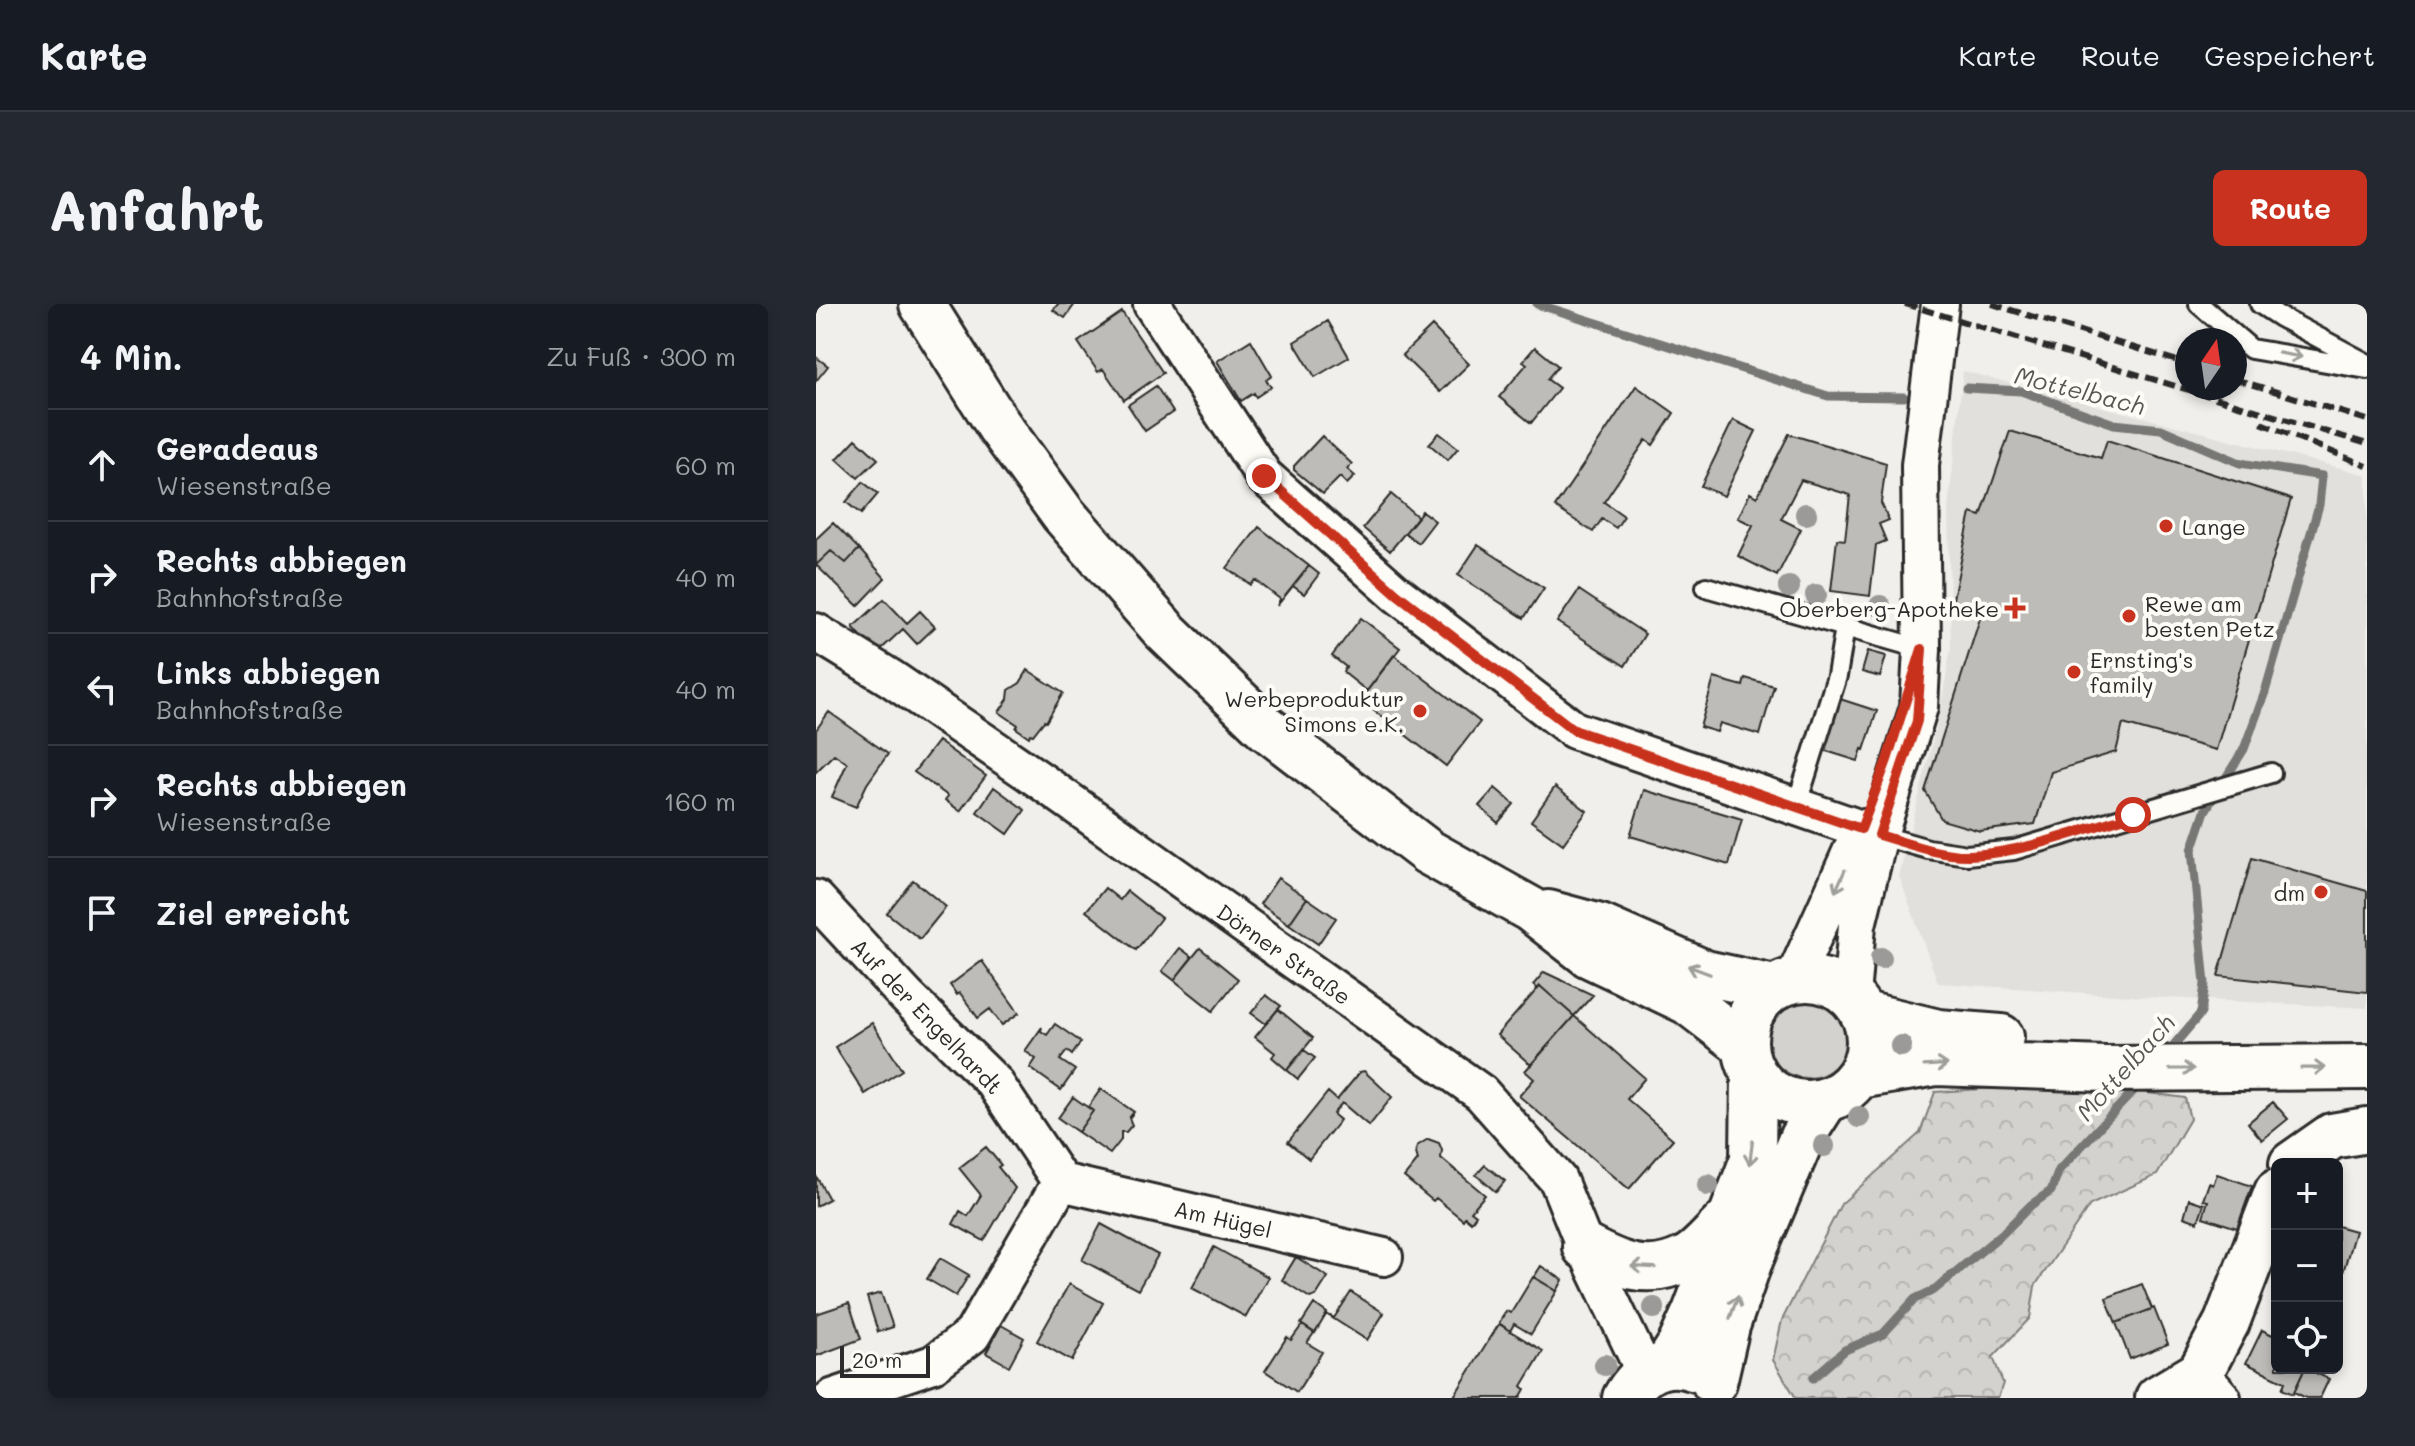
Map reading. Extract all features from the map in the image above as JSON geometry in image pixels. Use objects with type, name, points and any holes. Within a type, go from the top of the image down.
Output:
[{"type":"main road","points":[[922,304],[999,426],[1063,514],[1165,631],[1266,728],[1415,842],[1530,909],[1589,955],[1688,1002],[1749,1060],[1768,1090],[1785,1100],[1805,1104],[1842,1089],[1936,1063],[2106,1054],[2261,1054],[2367,1067]]},
{"type":"main road","points":[[1530,909],[1600,927],[1705,973],[1784,984],[1815,979],[1834,984],[1857,1005],[1869,1029],[1870,1045],[1866,1062],[1802,1137],[1749,1263],[1727,1326],[1719,1390]]},
{"type":"main road","points":[[1646,1378],[1680,1345],[1753,1159],[1746,1028],[1751,1012],[1761,998],[1784,984]]},
{"type":"main road","points":[[1857,1005],[1938,1032],[2043,1039],[2106,1054]]},
{"type":"main road","points":[[2261,1054],[2367,1040]]},
{"type":"main road","points":[[2301,1158],[2332,1136],[2367,1130]]},
{"type":"main road","points":[[2158,1398],[2211,1386],[2227,1322],[2271,1208]]},
{"type":"main road","points":[[1585,1247],[1617,1264],[1651,1270],[1687,1259],[1731,1217]]},
{"type":"main road","points":[[1646,1378],[1685,1364],[1701,1371],[1719,1390]]},
{"type":"street","points":[[1152,304],[1260,472],[1397,594],[1574,730],[1870,832]]},
{"type":"street","points":[[1784,984],[1870,832],[1917,721],[1922,649],[1920,465],[1940,304]]},
{"type":"street","name":"Dörner Straße","points":[[816,632],[892,679],[1041,781],[1481,1093],[1558,1180],[1585,1247],[1646,1378]]},
{"type":"street","points":[[1857,1005],[1857,925],[1870,832]]},
{"type":"street","name":"Auf der Engelhardt","points":[[816,899],[906,996],[994,1082],[1061,1182]]},
{"type":"street","points":[[832,1398],[933,1364],[972,1335],[1061,1182]]},
{"type":"street","name":"Am Hügel","points":[[1061,1182],[1384,1257]]},
{"type":"lane","points":[[2199,304],[2251,349],[2367,366]]},
{"type":"lane","points":[[2260,304],[2367,366]]},
{"type":"lane","points":[[1706,587],[1922,649]]},
{"type":"lane","points":[[1796,807],[1837,676],[1845,627]]},
{"type":"lane","points":[[1870,832],[1928,849],[1967,855],[2014,850],[2271,773]]},
{"type":"shaded area","points":[[1963,371],[2367,475],[2367,1008],[1938,983],[1899,876],[1940,712],[1951,647],[1948,510]]},
{"type":"green space","points":[[1807,998],[1822,1001],[1835,1010],[1844,1023],[1847,1038],[1844,1053],[1835,1066],[1822,1075],[1807,1078],[1792,1075],[1779,1066],[1770,1053],[1767,1038],[1770,1023],[1779,1010],[1792,1001]]},
{"type":"green space","points":[[2073,1083],[2185,1098],[2190,1119],[2157,1175],[2090,1205],[2035,1286],[2030,1318],[1993,1357],[2003,1383],[1998,1398],[1796,1398],[1773,1360],[1782,1320],[1841,1204],[1920,1133],[1935,1092]]},
{"type":"building","points":[[1058,304],[1075,304],[1065,318],[1053,310]]},
{"type":"building","points":[[1122,312],[1163,373],[1124,400],[1103,369],[1098,372],[1078,342]]},
{"type":"building","points":[[1328,321],[1349,357],[1315,377],[1294,342]]},
{"type":"building","points":[[1432,326],[1469,364],[1440,392],[1402,355]]},
{"type":"building","points":[[1251,340],[1272,376],[1266,380],[1271,387],[1256,397],[1254,393],[1241,401],[1217,361]]},
{"type":"building","points":[[1535,347],[1558,366],[1547,379],[1559,388],[1531,423],[1499,397],[1527,364],[1523,361]]},
{"type":"building","points":[[816,357],[828,366],[816,381]]},
{"type":"building","points":[[1156,386],[1173,412],[1145,431],[1128,405]]},
{"type":"building","points":[[1636,386],[1674,413],[1653,445],[1646,440],[1604,502],[1624,516],[1616,528],[1602,519],[1593,532],[1555,507]]},
{"type":"building","points":[[1733,420],[1756,431],[1724,496],[1701,486]]},
{"type":"building","points":[[2010,431],[2101,458],[2107,440],[2291,499],[2216,750],[2123,724],[2116,752],[2051,772],[2035,824],[1980,831],[1942,820],[1925,791],[1981,615],[1951,608],[1971,513],[1981,516]]},
{"type":"building","points":[[1439,433],[1458,448],[1448,460],[1429,444]]},
{"type":"building","points":[[1789,434],[1886,463],[1881,503],[1889,520],[1879,524],[1886,541],[1876,545],[1870,596],[1831,591],[1837,539],[1845,540],[1850,495],[1801,480],[1781,519],[1801,529],[1777,576],[1738,556],[1753,525],[1738,518],[1750,493],[1757,497]]},
{"type":"building","points":[[1322,436],[1352,464],[1347,469],[1355,476],[1347,484],[1340,477],[1323,494],[1294,470],[1294,466]]},
{"type":"building","points":[[856,439],[878,459],[858,478],[837,459]]},
{"type":"building","points":[[863,482],[878,494],[861,514],[846,502]]},
{"type":"building","points":[[1391,494],[1418,517],[1390,551],[1363,528]]},
{"type":"building","points":[[1422,511],[1435,521],[1418,543],[1405,533]]},
{"type":"building","points":[[833,523],[859,549],[846,563],[831,551],[816,565],[816,539]]},
{"type":"building","points":[[1259,527],[1309,566],[1277,606],[1280,599],[1255,580],[1251,585],[1227,568]]},
{"type":"building","points":[[1478,545],[1544,588],[1524,618],[1458,575]]},
{"type":"building","points":[[859,549],[885,578],[858,606],[816,565],[831,551],[846,563]]},
{"type":"building","points":[[1309,566],[1319,574],[1304,594],[1293,586]]},
{"type":"building","points":[[1579,590],[1645,634],[1625,666],[1557,622]]},
{"type":"building","points":[[884,599],[907,623],[920,611],[935,627],[917,644],[903,629],[877,653],[853,627]]},
{"type":"building","points":[[1361,618],[1400,648],[1367,691],[1343,672],[1346,667],[1332,656]]},
{"type":"building","points":[[1868,651],[1886,656],[1880,677],[1862,672]]},
{"type":"building","name":"Werbeproduktur Simons e.K.","points":[[1394,655],[1480,722],[1446,766],[1360,700]]},
{"type":"building","points":[[1028,670],[1063,693],[1046,722],[1029,737],[999,712],[1008,699],[1009,690],[1020,683]]},
{"type":"building","points":[[1714,678],[1743,686],[1745,678],[1774,686],[1760,735],[1720,723],[1717,732],[1700,727]]},
{"type":"building","points":[[1840,699],[1877,711],[1858,761],[1823,750]]},
{"type":"building","points":[[829,712],[888,754],[867,784],[856,807],[832,797],[847,763],[834,754],[816,772],[816,730]]},
{"type":"building","points":[[938,741],[986,776],[960,811],[945,800],[948,796],[914,772]]},
{"type":"building","points":[[994,787],[1025,810],[1008,834],[977,812]]},
{"type":"building","points":[[1555,787],[1587,811],[1563,844],[1531,821]]},
{"type":"building","points":[[1495,788],[1514,804],[1498,823],[1479,806]]},
{"type":"building","points":[[1644,790],[1742,819],[1729,865],[1630,836]]},
{"type":"building","points":[[2252,858],[2367,891],[2367,992],[2218,976]]},
{"type":"building","points":[[1278,878],[1307,898],[1289,924],[1260,904]]},
{"type":"building","points":[[913,880],[946,907],[920,939],[887,913]]},
{"type":"building","points":[[1105,888],[1120,900],[1127,891],[1161,918],[1136,950],[1086,911]]},
{"type":"building","points":[[1307,898],[1336,918],[1318,944],[1289,924]]},
{"type":"building","points":[[1180,948],[1192,957],[1174,980],[1162,971]]},
{"type":"building","points":[[1200,948],[1238,979],[1213,1011],[1174,980]]},
{"type":"building","points":[[982,961],[1019,1013],[1002,1025],[990,1009],[978,1018],[960,993],[957,995],[950,985]]},
{"type":"building","points":[[1544,972],[1593,995],[1574,1016],[1540,986],[1538,989],[1533,985]]},
{"type":"building","points":[[1540,986],[1574,1016],[1531,1065],[1497,1035]]},
{"type":"building","points":[[1266,995],[1281,1006],[1266,1024],[1251,1013]]},
{"type":"building","points":[[1278,1009],[1313,1038],[1287,1070],[1272,1057],[1275,1053],[1255,1037]]},
{"type":"building","points":[[1574,1016],[1645,1078],[1627,1099],[1673,1139],[1629,1189],[1519,1096],[1534,1079],[1525,1071]]},
{"type":"building","points":[[872,1023],[902,1070],[865,1094],[835,1047]]},
{"type":"building","points":[[1055,1024],[1081,1042],[1072,1055],[1067,1051],[1060,1060],[1075,1070],[1061,1090],[1030,1068],[1036,1059],[1025,1051],[1042,1027],[1041,1031],[1047,1035]]},
{"type":"building","points":[[1304,1050],[1315,1058],[1298,1079],[1287,1070]]},
{"type":"building","points":[[1364,1071],[1392,1097],[1369,1126],[1342,1103],[1333,1114],[1340,1120],[1309,1159],[1288,1142],[1328,1092],[1337,1100]]},
{"type":"building","points":[[1101,1089],[1134,1112],[1129,1118],[1132,1125],[1126,1132],[1121,1132],[1121,1140],[1110,1154],[1078,1132],[1093,1111],[1088,1107]]},
{"type":"building","points":[[1073,1097],[1093,1111],[1078,1132],[1058,1118]]},
{"type":"building","points":[[2273,1102],[2288,1119],[2262,1140],[2248,1123]]},
{"type":"building","points":[[1428,1139],[1439,1143],[1441,1158],[1485,1195],[1471,1211],[1476,1215],[1471,1222],[1465,1217],[1463,1220],[1436,1198],[1433,1201],[1404,1177],[1418,1160],[1417,1146]]},
{"type":"building","points":[[986,1147],[1015,1188],[984,1241],[953,1224],[960,1211],[968,1216],[981,1195],[959,1168]]},
{"type":"building","points":[[1485,1165],[1505,1181],[1496,1192],[1476,1175]]},
{"type":"building","points":[[2217,1174],[2252,1186],[2237,1228],[2203,1217],[2208,1201],[2203,1200],[2209,1183],[2213,1185]]},
{"type":"building","points":[[816,1176],[829,1199],[816,1206]]},
{"type":"building","points":[[2189,1199],[2204,1204],[2198,1222],[2184,1217]]},
{"type":"building","points":[[1101,1224],[1158,1255],[1138,1290],[1082,1260]]},
{"type":"building","points":[[2343,1228],[2355,1231],[2343,1272]]},
{"type":"building","points":[[1214,1247],[1268,1277],[1246,1317],[1192,1288]]},
{"type":"building","points":[[1296,1257],[1328,1277],[1316,1296],[1310,1298],[1282,1280]]},
{"type":"building","points":[[940,1258],[969,1275],[956,1296],[927,1279]]},
{"type":"building","points":[[1541,1266],[1563,1280],[1557,1291],[1534,1277]]},
{"type":"building","points":[[1533,1277],[1557,1291],[1531,1334],[1514,1324],[1510,1331],[1499,1323],[1506,1311],[1511,1313]]},
{"type":"building","points":[[1069,1284],[1103,1303],[1072,1361],[1037,1341]]},
{"type":"building","points":[[2142,1284],[2152,1309],[2116,1323],[2106,1298]]},
{"type":"building","points":[[1351,1292],[1384,1313],[1367,1340],[1326,1314],[1334,1318]]},
{"type":"building","points":[[881,1293],[893,1327],[878,1332],[867,1297]]},
{"type":"building","points":[[849,1303],[861,1339],[816,1356],[816,1314]]},
{"type":"building","points":[[1314,1304],[1327,1313],[1315,1333],[1301,1324]]},
{"type":"building","points":[[2154,1308],[2168,1344],[2130,1359],[2116,1323]]},
{"type":"building","points":[[1499,1324],[1543,1351],[1522,1386],[1525,1389],[1520,1398],[1453,1398]]},
{"type":"building","points":[[1001,1325],[1024,1338],[1009,1366],[986,1353]]},
{"type":"building","points":[[1302,1325],[1314,1333],[1307,1343],[1322,1352],[1297,1392],[1265,1371],[1287,1337],[1291,1340]]},
{"type":"building","points":[[2262,1330],[2271,1334],[2271,1374],[2302,1374],[2293,1394],[2282,1389],[2285,1382],[2246,1363]]},
{"type":"building","points":[[2302,1374],[2318,1374],[2329,1379],[2320,1398],[2306,1398],[2294,1392]]},
{"type":"waterway","name":"Mottelbach","points":[[1537,304],[1828,396],[1904,397]]},
{"type":"waterway","name":"Mottelbach","points":[[1966,388],[2021,391],[2114,424],[2161,429],[2240,463],[2322,476],[2319,505],[2265,692],[2244,749],[2205,811],[2192,850],[2205,984],[2201,1013],[2167,1053]]},
{"type":"waterway","name":"Mottelbach","points":[[1813,1378],[1845,1350],[1883,1334],[1915,1299],[1934,1290],[2051,1191],[2059,1170],[2141,1083]]},
{"type":"railway","points":[[1905,304],[2367,444]]},
{"type":"railway","points":[[1992,304],[2175,360]]},
{"type":"railway","points":[[2247,383],[2367,420]]},
{"type":"railway","points":[[2261,423],[2367,466]]},
{"type":"place","name":"Lange","points":[[2166,526]]},
{"type":"place","name":"Oberberg-Apotheke","points":[[2015,608]]},
{"type":"place","name":"Rewe am besten Petz","points":[[2129,616]]},
{"type":"place","name":"Ernsting's family","points":[[2074,672]]},
{"type":"place","name":"Werbeproduktur Simons e.K.","points":[[1420,711]]},
{"type":"place","name":"dm","points":[[2321,892]]},
{"type":"route","points":[[1264,476],[1397,594],[1574,730],[1861,829],[1887,760],[1922,649],[1917,721],[1879,835],[1928,849],[1967,855],[2014,850],[2133,815]]}]
